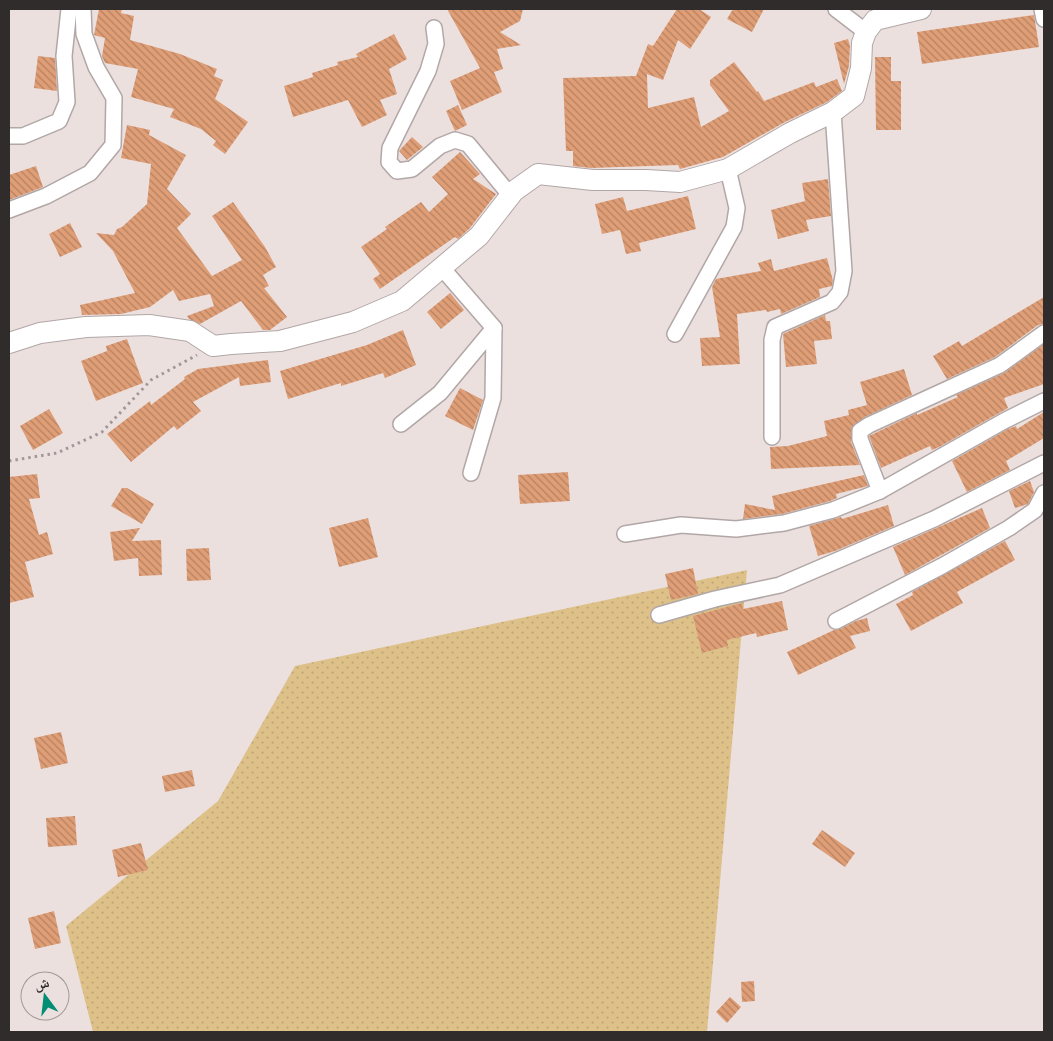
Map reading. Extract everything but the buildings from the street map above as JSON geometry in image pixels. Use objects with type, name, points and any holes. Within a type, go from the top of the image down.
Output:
[{"type":"street","points":[[9,136],[23,136],[59,122],[67,102],[64,56],[68,9]]},
{"type":"street","points":[[9,210],[46,196],[90,173],[113,145],[114,98],[96,67],[84,34],[83,9]]},
{"type":"street","points":[[836,9],[866,32]]},
{"type":"street","points":[[9,343],[40,333],[76,328],[148,325],[190,331],[213,346],[280,341],[353,322],[402,301],[479,236],[510,195],[538,174],[593,180],[680,182],[728,169],[790,133],[833,112],[854,96],[861,68],[862,43],[866,32],[875,20],[921,9]]},
{"type":"street","points":[[1042,9],[1044,19]]},
{"type":"street","points":[[434,28],[436,44],[428,71],[390,148],[389,162],[397,171],[412,169],[440,146],[455,140],[468,144],[510,195]]},
{"type":"street","points":[[772,437],[772,340],[775,327],[832,302],[840,292],[844,271],[833,112]]},
{"type":"street","points":[[675,334],[734,227],[737,208],[728,169]]},
{"type":"street","points":[[442,268],[494,328],[493,398],[471,473]]},
{"type":"street","points":[[401,424],[440,393],[494,328]]},
{"type":"street","points":[[880,491],[860,439],[860,431],[869,425],[1000,365],[1044,333]]},
{"type":"street","points":[[625,534],[681,525],[736,529],[784,523],[833,510],[880,491],[1004,421],[1044,401]]},
{"type":"street","points":[[659,615],[715,599],[780,584],[934,519],[1044,463]]},
{"type":"street","points":[[836,621],[942,566],[1009,528],[1035,510],[1044,493]]},
{"type":"path","points":[[9,460],[57,453],[102,432],[151,380],[213,346]]},
{"type":"shaded area","points":[[747,570],[707,1032],[93,1032],[66,926],[218,801],[295,666]]}]
